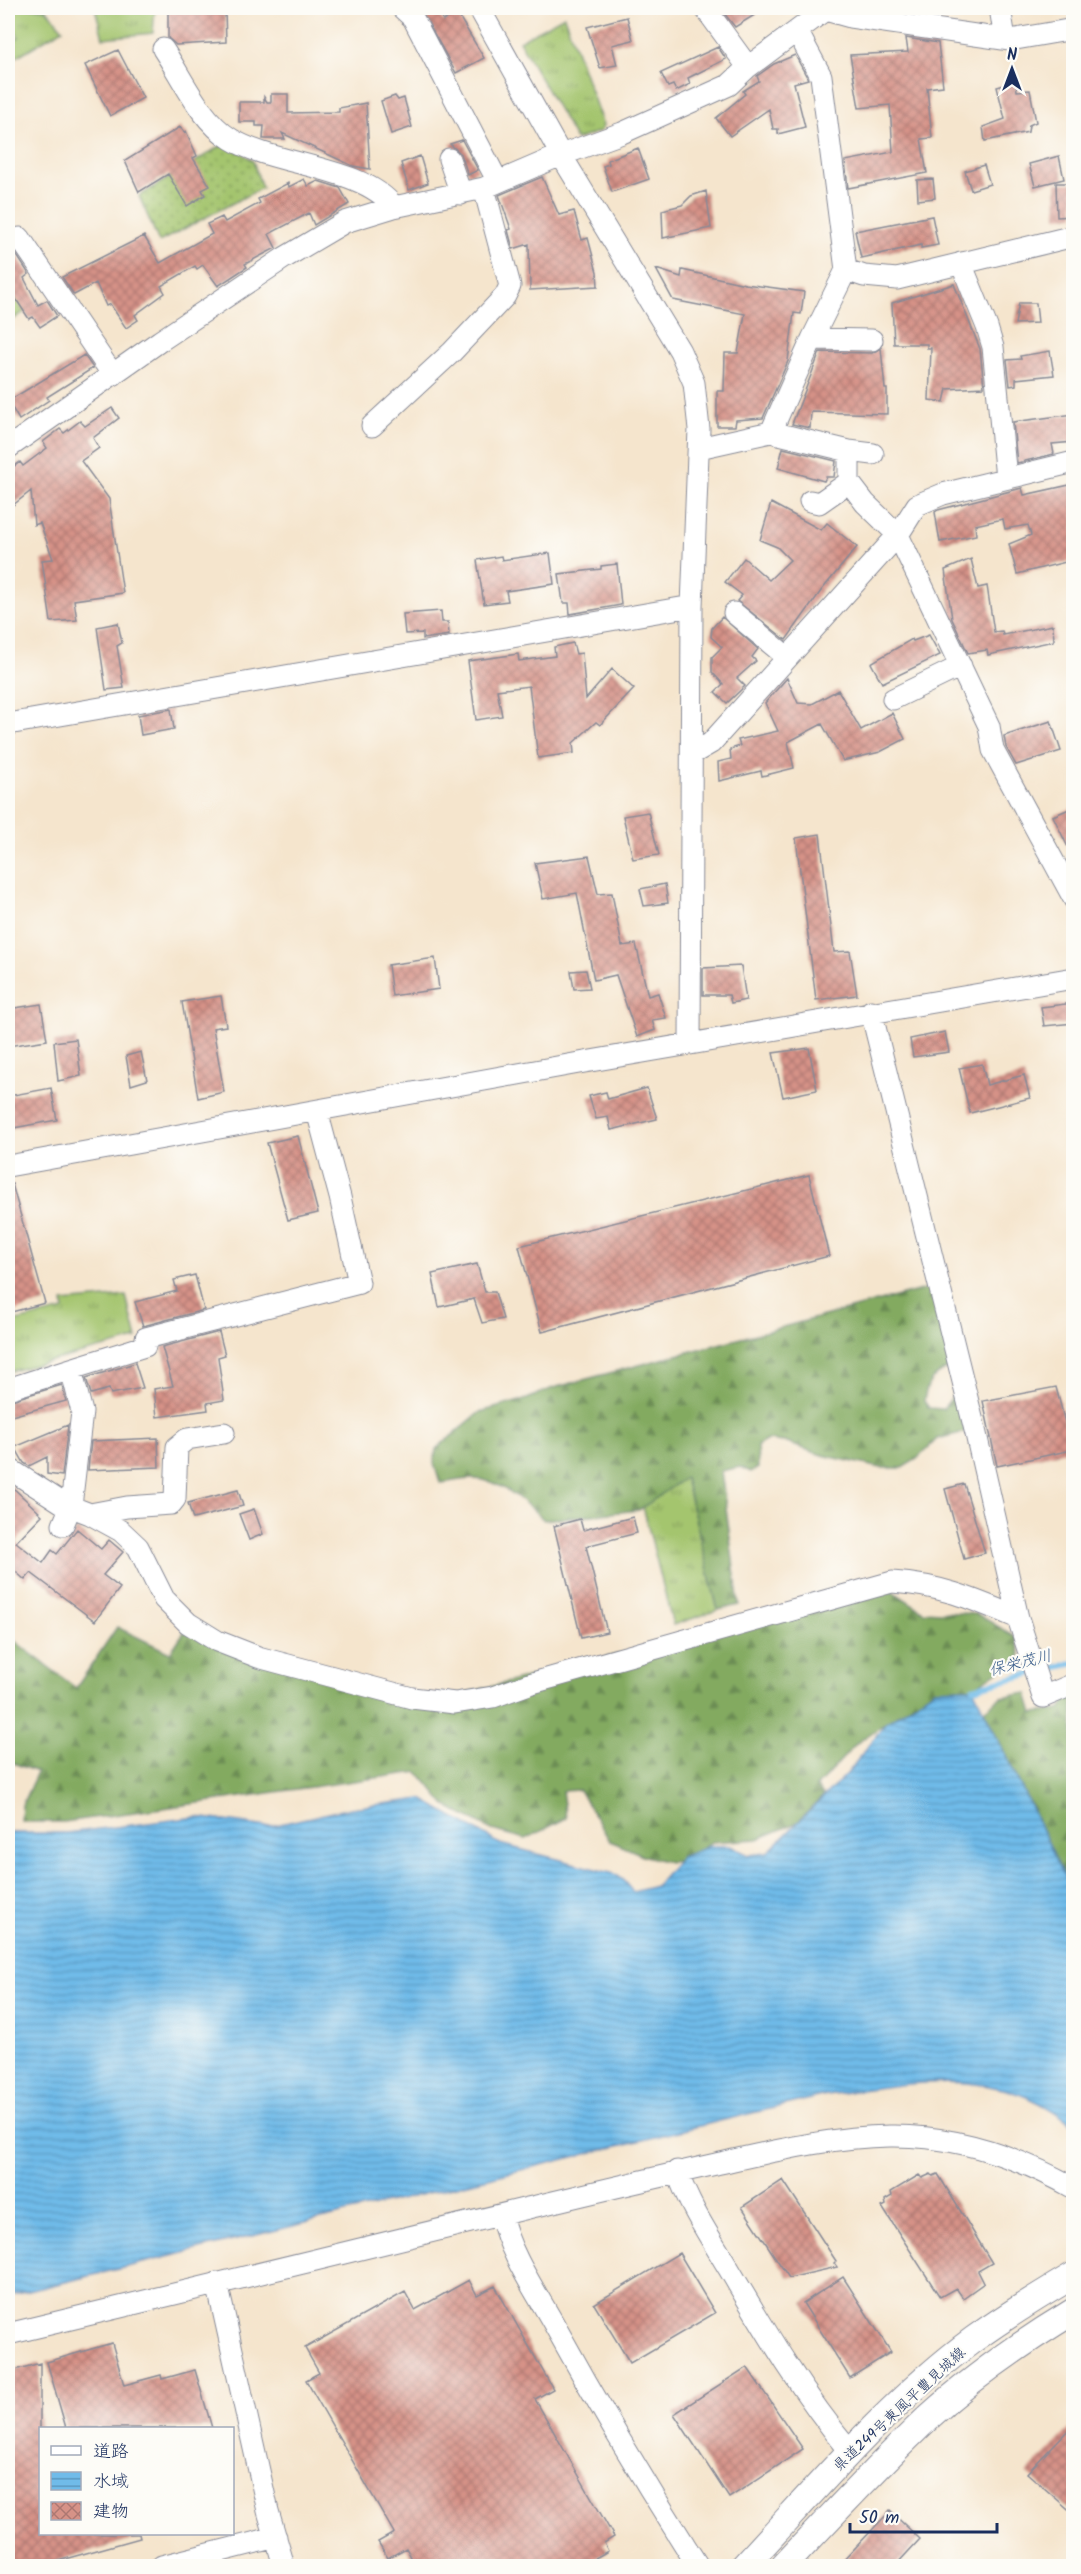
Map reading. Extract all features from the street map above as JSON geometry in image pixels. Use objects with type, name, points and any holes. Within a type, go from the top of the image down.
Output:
[{"type":"main road","name":"県道249号東風平豊見城線","points":[[744,2566],[851,2452],[926,2381],[973,2340],[1074,2275]]},
{"type":"main road","name":"県道249号東風平豊見城線","points":[[784,2566],[931,2415],[1031,2337],[1074,2311]]},
{"type":"street","points":[[372,426],[452,352],[505,296],[510,286],[491,185],[413,18],[402,8]]},
{"type":"street","points":[[479,8],[561,155],[680,351],[694,383],[699,448],[692,606],[690,1043]]},
{"type":"street","points":[[705,8],[748,67]]},
{"type":"street","points":[[1000,8],[1005,39]]},
{"type":"street","points":[[8,448],[294,252],[345,222],[394,207],[461,194],[491,185],[561,155],[622,134],[729,85],[748,67],[827,9],[850,16],[1005,39],[1074,29]]},
{"type":"street","points":[[771,432],[812,339],[846,270],[821,76],[797,31]]},
{"type":"street","points":[[163,49],[210,122],[231,139],[250,148],[348,178],[388,198],[394,207]]},
{"type":"street","points":[[449,159],[461,194]]},
{"type":"street","points":[[846,270],[864,276],[897,279],[1074,236]]},
{"type":"street","points":[[8,244],[20,238],[112,375]]},
{"type":"street","points":[[961,263],[993,347],[1006,478]]},
{"type":"street","points":[[812,339],[872,340]]},
{"type":"street","points":[[699,448],[771,432],[849,451],[873,454]]},
{"type":"street","points":[[849,451],[849,482],[865,503],[897,535],[989,726],[993,750],[1074,898]]},
{"type":"street","points":[[692,754],[711,743],[897,535],[917,505],[943,494],[1074,462]]},
{"type":"street","points":[[810,501],[819,502],[849,482]]},
{"type":"street","points":[[8,724],[692,606]]},
{"type":"street","points":[[734,613],[787,657]]},
{"type":"street","points":[[893,699],[962,666]]},
{"type":"street","points":[[8,1166],[871,1011],[1074,978]]},
{"type":"street","points":[[871,1011],[976,1434],[1018,1618],[1043,1697],[1074,1684]]},
{"type":"street","points":[[8,1389],[145,1346],[146,1338],[359,1282],[340,1197],[317,1111]]},
{"type":"street","points":[[67,1516],[82,1412],[71,1369]]},
{"type":"street","points":[[8,1468],[67,1516],[127,1507],[171,1504],[175,1499],[177,1447],[187,1439],[224,1433]]},
{"type":"street","points":[[90,1514],[121,1531],[138,1547],[164,1599],[188,1623],[217,1641],[258,1657],[400,1695],[455,1703],[493,1697],[540,1681],[892,1582],[921,1583],[950,1590],[1018,1618]]},
{"type":"street","points":[[8,2334],[677,2171],[817,2142],[891,2136],[926,2137],[999,2154],[1027,2164],[1074,2188]]},
{"type":"street","points":[[677,2171],[689,2201],[757,2316],[826,2422],[851,2452]]},
{"type":"street","points":[[501,2215],[510,2244],[597,2403],[647,2488],[698,2566]]},
{"type":"street","points":[[217,2283],[284,2566]]},
{"type":"street","points":[[162,2566],[276,2537]]},
{"type":"green space","points":[[8,8],[45,8],[63,29],[8,62],[8,44],[19,37],[8,21]]},
{"type":"green space","points":[[95,8],[155,8],[153,33],[103,38]]},
{"type":"green space","points":[[564,16],[603,125],[601,131],[576,140],[519,41]]},
{"type":"green space","points":[[227,142],[253,161],[262,188],[159,242],[139,196]]},
{"type":"green space","points":[[18,297],[27,310],[8,323],[8,301]]},
{"type":"green space","points":[[933,1287],[952,1366],[932,1379],[924,1401],[929,1408],[943,1409],[953,1396],[958,1397],[965,1432],[937,1439],[917,1459],[902,1468],[881,1468],[822,1455],[784,1442],[767,1440],[757,1446],[758,1468],[751,1472],[740,1467],[721,1471],[739,1605],[718,1610],[685,1478],[639,1510],[544,1520],[511,1493],[492,1483],[464,1479],[440,1483],[434,1464],[436,1449],[480,1412],[527,1399],[553,1388]]},
{"type":"green space","points":[[126,1296],[137,1339],[8,1372],[8,1323],[64,1310],[63,1302]]},
{"type":"green space","points":[[685,1477],[718,1610],[673,1625],[643,1507]]},
{"type":"green space","points":[[886,1587],[923,1611],[977,1614],[1016,1637],[1021,1656],[973,1688],[935,1689],[857,1743],[817,1786],[823,1796],[798,1822],[758,1839],[711,1842],[689,1860],[669,1862],[645,1856],[610,1841],[579,1790],[562,1791],[566,1818],[526,1839],[492,1830],[446,1806],[418,1772],[64,1822],[21,1822],[22,1805],[37,1772],[8,1761],[8,1636],[76,1688],[117,1627],[170,1653],[184,1632],[418,1705]]},
{"type":"green space","points":[[1073,1692],[1073,1894],[984,1710],[1001,1697],[1027,1693],[1033,1713],[1060,1710]]},
{"type":"water","points":[[973,1688],[1073,1894],[1073,2125],[1045,2105],[1015,2092],[985,2085],[955,2082],[923,2083],[826,2095],[8,2296],[8,1833],[67,1833],[197,1817],[267,1827],[351,1808],[422,1799],[500,1844],[618,1875],[633,1892],[656,1886],[681,1857],[710,1846],[730,1846],[749,1855],[767,1853],[847,1774],[885,1724],[935,1689]]},
{"type":"building","points":[[420,8],[438,8],[443,21],[457,13],[484,58],[456,73]]},
{"type":"building","points":[[720,8],[766,8],[735,27]]},
{"type":"building","points":[[225,10],[226,42],[176,45],[168,38],[168,11]]},
{"type":"building","points":[[627,17],[633,40],[612,45],[617,65],[600,68],[587,27]]},
{"type":"building","points":[[906,38],[938,43],[943,86],[927,88],[932,138],[921,139],[927,173],[848,188],[845,161],[893,152],[890,105],[859,108],[850,55],[908,52]]},
{"type":"building","points":[[718,47],[726,59],[688,78],[690,84],[676,91],[673,85],[668,87],[661,73]]},
{"type":"building","points":[[118,50],[143,98],[110,116],[85,65]]},
{"type":"building","points":[[795,55],[808,79],[794,83],[805,127],[778,134],[778,129],[773,129],[769,109],[730,136],[716,118],[745,94],[743,91],[759,81],[757,76],[774,64]]},
{"type":"building","points":[[1016,82],[1017,91],[1030,90],[1036,122],[1029,125],[1028,132],[985,141],[983,127],[1005,119],[997,87]]},
{"type":"building","points":[[271,94],[288,94],[288,113],[339,112],[339,108],[366,103],[370,169],[353,166],[282,133],[285,139],[263,139],[264,126],[256,126],[256,122],[239,122],[239,102],[264,102],[264,97],[267,102],[271,102]]},
{"type":"building","points":[[395,96],[398,100],[404,98],[412,127],[391,134],[381,101]]},
{"type":"building","points":[[180,127],[184,132],[186,131],[197,156],[193,158],[210,186],[202,190],[205,195],[187,206],[168,174],[139,192],[125,161]]},
{"type":"building","points":[[462,140],[478,170],[468,175],[461,154],[450,144]]},
{"type":"building","points":[[638,148],[649,179],[612,192],[603,166],[609,164],[608,160]]},
{"type":"building","points":[[420,156],[428,183],[409,190],[401,163]]},
{"type":"building","points":[[1059,156],[1064,179],[1035,186],[1029,164]]},
{"type":"building","points":[[984,165],[990,184],[971,190],[965,171]]},
{"type":"building","points":[[542,177],[559,215],[574,211],[582,240],[588,238],[597,272],[598,286],[530,290],[529,244],[513,249],[508,230],[511,229],[499,195]]},
{"type":"building","points":[[304,179],[308,186],[318,181],[340,188],[349,204],[314,225],[309,213],[269,234],[276,248],[245,264],[247,267],[218,286],[203,265],[197,269],[195,266],[161,286],[165,293],[135,315],[138,320],[126,328],[110,304],[106,306],[96,283],[74,295],[62,277],[144,236],[160,263],[212,234],[207,224],[222,217],[225,222],[260,203],[258,199],[288,183],[289,187]]},
{"type":"building","points":[[933,179],[935,198],[918,200],[917,180]]},
{"type":"building","points":[[1056,183],[1074,183],[1074,216],[1057,217]]},
{"type":"building","points":[[706,191],[711,228],[663,238],[662,210],[682,205],[691,196]]},
{"type":"building","points":[[932,216],[938,245],[921,248],[921,245],[861,258],[855,231]]},
{"type":"building","points":[[16,254],[29,274],[24,278],[38,305],[47,300],[57,316],[40,327],[33,317],[29,319],[14,296],[8,300],[8,257]]},
{"type":"building","points":[[656,269],[681,277],[682,270],[745,284],[804,292],[801,314],[794,313],[788,361],[763,418],[736,420],[735,426],[717,426],[717,391],[724,391],[725,353],[738,353],[745,314],[673,300]]},
{"type":"building","points":[[954,284],[980,349],[984,387],[947,389],[944,402],[929,400],[931,348],[927,348],[927,344],[894,344],[892,303]]},
{"type":"building","points":[[1019,303],[1036,303],[1038,323],[1015,324]]},
{"type":"building","points":[[881,348],[885,389],[887,389],[887,414],[811,412],[810,428],[792,424],[820,352],[872,353]]},
{"type":"building","points":[[1050,351],[1054,375],[1016,379],[1016,385],[1010,386],[1007,360],[1021,359],[1020,356]]},
{"type":"building","points":[[84,355],[93,368],[47,397],[49,400],[19,420],[8,401]]},
{"type":"building","points":[[112,408],[119,418],[93,438],[99,448],[81,461],[109,499],[123,593],[74,600],[77,620],[51,622],[42,560],[53,559],[40,523],[34,525],[31,491],[8,509],[8,471],[20,462],[23,466],[47,448],[43,442],[60,429],[64,433],[80,421],[85,426]]},
{"type":"building","points":[[1074,414],[1074,442],[1052,444],[1054,454],[1017,463],[1013,422]]},
{"type":"building","points":[[783,448],[836,461],[834,477],[826,477],[824,481],[778,468]]},
{"type":"building","points":[[1074,484],[1074,560],[1017,574],[1009,544],[1031,535],[1028,525],[1005,529],[1003,519],[975,525],[976,535],[940,542],[935,512],[938,510],[1022,488],[1024,495]]},
{"type":"building","points":[[771,503],[821,530],[827,523],[857,547],[821,591],[786,640],[737,601],[742,595],[725,582],[744,558],[769,580],[790,560],[777,547],[760,540]]},
{"type":"building","points":[[550,553],[554,584],[506,591],[508,601],[484,604],[477,560],[501,556],[502,560]]},
{"type":"building","points":[[971,559],[978,588],[987,586],[994,632],[1002,631],[1003,635],[1053,625],[1054,641],[988,655],[987,650],[968,653],[952,619],[945,570]]},
{"type":"building","points":[[617,564],[621,605],[570,614],[569,603],[563,603],[559,574],[601,569],[601,566]]},
{"type":"building","points":[[441,611],[442,622],[448,622],[449,635],[423,639],[423,633],[405,634],[403,614]]},
{"type":"building","points":[[722,617],[758,649],[752,657],[756,661],[737,678],[745,686],[727,703],[715,692],[723,684],[712,672],[712,657],[722,647],[711,637],[712,628]]},
{"type":"building","points":[[118,623],[122,643],[117,646],[124,688],[106,690],[97,627]]},
{"type":"building","points":[[929,635],[940,655],[882,683],[871,663],[912,639],[913,641]]},
{"type":"building","points":[[573,643],[576,654],[582,653],[586,699],[612,669],[634,689],[600,725],[596,722],[573,743],[574,753],[538,758],[529,686],[497,690],[502,716],[476,720],[468,661],[518,654],[519,661],[555,656],[554,647]]},
{"type":"building","points":[[787,678],[798,703],[812,704],[838,690],[861,730],[892,713],[905,739],[880,752],[843,761],[822,724],[788,742],[794,768],[762,776],[761,771],[719,781],[718,762],[731,759],[730,749],[740,746],[738,740],[778,731],[765,703]]},
{"type":"building","points":[[171,709],[174,729],[141,735],[138,715]]},
{"type":"building","points":[[1051,721],[1061,751],[1016,765],[1006,747],[1004,736]]},
{"type":"building","points":[[1074,807],[1074,860],[1053,816]]},
{"type":"building","points":[[648,812],[659,855],[633,859],[623,816]]},
{"type":"building","points":[[820,834],[834,952],[850,951],[857,995],[816,1000],[796,838]]},
{"type":"building","points":[[589,856],[598,894],[612,893],[622,946],[636,944],[648,996],[658,993],[666,1018],[652,1020],[655,1030],[637,1037],[616,975],[594,980],[577,893],[543,899],[535,863]]},
{"type":"building","points":[[665,884],[668,903],[644,906],[640,889]]},
{"type":"building","points":[[435,958],[439,989],[392,996],[388,965]]},
{"type":"building","points":[[741,966],[746,1000],[731,1003],[729,995],[703,995],[703,968]]},
{"type":"building","points":[[586,970],[590,988],[574,989],[571,971]]},
{"type":"building","points":[[221,996],[226,1026],[213,1028],[224,1092],[198,1098],[182,1002]]},
{"type":"building","points":[[1074,1003],[1074,1023],[1044,1026],[1041,1007]]},
{"type":"building","points":[[41,1004],[47,1040],[8,1046],[8,1009]]},
{"type":"building","points":[[945,1032],[949,1052],[913,1057],[910,1039]]},
{"type":"building","points":[[76,1039],[81,1076],[58,1081],[54,1042]]},
{"type":"building","points":[[809,1048],[817,1090],[783,1097],[773,1053]]},
{"type":"building","points":[[141,1052],[147,1080],[131,1085],[126,1056]]},
{"type":"building","points":[[982,1064],[987,1085],[1024,1075],[1030,1098],[970,1113],[959,1068]]},
{"type":"building","points":[[51,1088],[57,1120],[8,1129],[8,1096]]},
{"type":"building","points":[[647,1088],[657,1119],[611,1130],[608,1117],[596,1119],[589,1096],[606,1092],[608,1099]]},
{"type":"building","points":[[298,1136],[318,1213],[288,1220],[267,1143]]},
{"type":"building","points":[[809,1175],[829,1256],[542,1332],[519,1246]]},
{"type":"building","points":[[12,1184],[45,1303],[8,1313],[8,1185]]},
{"type":"building","points":[[477,1264],[485,1292],[495,1292],[503,1319],[482,1323],[474,1299],[439,1307],[432,1274]]},
{"type":"building","points":[[195,1275],[204,1310],[143,1326],[135,1302],[177,1291],[174,1280]]},
{"type":"building","points":[[219,1332],[225,1355],[218,1357],[224,1400],[207,1403],[208,1410],[157,1417],[154,1389],[173,1386],[162,1347]]},
{"type":"building","points":[[135,1363],[143,1388],[111,1394],[109,1389],[91,1394],[86,1378]]},
{"type":"building","points":[[62,1385],[66,1401],[8,1417],[8,1401]]},
{"type":"building","points":[[1056,1387],[1072,1450],[997,1466],[983,1401]]},
{"type":"building","points":[[68,1425],[62,1476],[47,1474],[47,1457],[29,1466],[24,1463],[15,1447]]},
{"type":"building","points":[[158,1438],[159,1467],[88,1470],[91,1441]]},
{"type":"building","points":[[8,1483],[42,1515],[16,1542],[43,1563],[52,1550],[57,1554],[77,1529],[101,1549],[109,1540],[123,1552],[103,1575],[120,1588],[95,1621],[31,1573],[25,1580],[8,1565]]},
{"type":"building","points":[[964,1484],[985,1553],[964,1559],[945,1489]]},
{"type":"building","points":[[238,1490],[243,1506],[193,1519],[188,1503]]},
{"type":"building","points":[[254,1509],[263,1534],[249,1540],[239,1514]]},
{"type":"building","points":[[633,1517],[637,1533],[586,1546],[607,1632],[581,1638],[554,1526],[580,1519],[583,1530]]},
{"type":"building","points":[[931,2174],[933,2176],[938,2174],[992,2263],[978,2271],[984,2283],[963,2298],[956,2288],[940,2297],[882,2207],[886,2205],[885,2200],[892,2196],[891,2192],[919,2175],[922,2178]]},
{"type":"building","points":[[783,2180],[836,2261],[834,2263],[837,2267],[789,2278],[742,2207]]},
{"type":"building","points":[[679,2253],[715,2313],[630,2363],[594,2304]]},
{"type":"building","points":[[843,2277],[891,2352],[850,2378],[803,2303]]},
{"type":"building","points":[[469,2280],[477,2295],[495,2286],[553,2389],[535,2399],[614,2537],[604,2543],[608,2551],[581,2566],[416,2566],[406,2548],[388,2558],[378,2542],[394,2533],[306,2380],[319,2373],[305,2348],[405,2292],[415,2310]]},
{"type":"building","points":[[112,2343],[124,2385],[161,2375],[162,2379],[195,2370],[212,2427],[66,2427],[47,2362]]},
{"type":"building","points":[[40,2363],[39,2535],[139,2535],[140,2538],[40,2566],[8,2566],[8,2372]]},
{"type":"building","points":[[747,2367],[803,2449],[729,2498],[674,2414]]},
{"type":"building","points":[[1074,2424],[1074,2514],[1027,2473]]},
{"type":"building","points":[[890,2511],[920,2539],[895,2566],[838,2566]]},
{"type":"waterway","name":"保栄茂川","points":[[973,1688],[1074,1663]]}]
